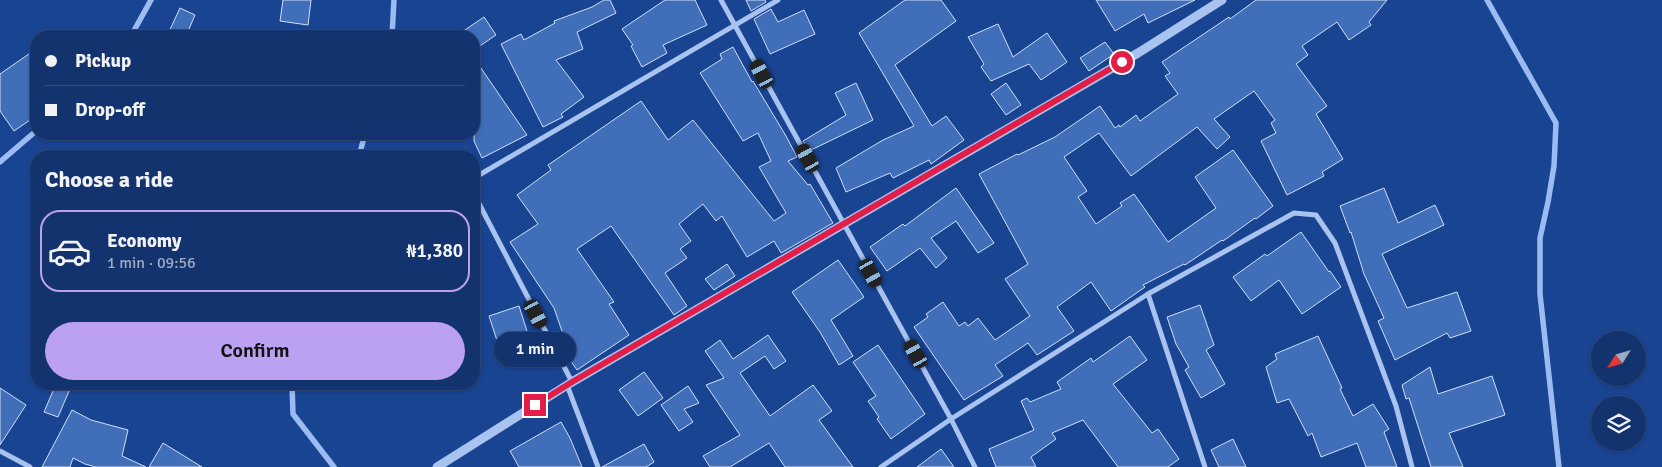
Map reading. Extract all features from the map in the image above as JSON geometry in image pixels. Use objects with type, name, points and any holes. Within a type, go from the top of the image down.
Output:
[{"type":"street","points":[[721,0],[951,419],[975,467]]},
{"type":"street","points":[[480,174],[778,0]]},
{"type":"street","points":[[437,467],[570,383],[1138,53],[1222,0]]},
{"type":"street","points":[[480,206],[570,383],[598,467]]},
{"type":"street","points":[[881,467],[951,419],[1148,294],[1294,213],[1316,215],[1335,243],[1396,406],[1412,467]]},
{"type":"street","points":[[1148,294],[1205,467]]},
{"type":"street","points":[[0,451],[30,467]]},
{"type":"building","points":[[283,0],[311,0],[308,25],[280,21]]},
{"type":"building","points":[[604,0],[610,0],[616,13],[577,32],[583,49],[556,60],[584,97],[561,114],[563,117],[543,127],[501,44],[521,34],[524,40],[555,23],[554,21],[592,7]]},
{"type":"building","points":[[665,0],[695,0],[707,25],[663,45],[667,53],[642,67],[631,46],[633,45],[622,29]]},
{"type":"building","points":[[746,0],[765,0],[766,2],[751,11]]},
{"type":"building","points":[[905,0],[941,0],[956,21],[895,65],[932,126],[946,116],[964,140],[931,164],[929,160],[893,178],[890,173],[846,192],[836,168],[883,140],[914,126],[859,33]]},
{"type":"building","points":[[1096,0],[1195,0],[1148,23],[1144,14],[1115,31]]},
{"type":"building","points":[[1256,0],[1387,0],[1369,22],[1371,25],[1349,40],[1337,22],[1302,46],[1308,55],[1296,64],[1327,106],[1316,114],[1343,159],[1322,172],[1324,176],[1287,195],[1261,141],[1276,133],[1271,123],[1275,120],[1254,91],[1214,119],[1230,137],[1217,149],[1197,127],[1131,176],[1099,133],[1064,157],[1087,191],[1078,197],[1096,224],[1122,206],[1120,203],[1134,194],[1168,242],[1216,208],[1195,177],[1233,150],[1273,206],[1185,265],[1143,285],[1145,287],[1111,311],[1091,282],[1057,307],[1074,331],[1037,355],[1028,343],[995,365],[1003,376],[964,400],[914,327],[928,317],[926,314],[943,302],[959,326],[965,322],[968,326],[978,318],[995,340],[1030,316],[1005,279],[1028,264],[979,174],[1055,137],[1100,106],[1115,128],[1119,125],[1120,127],[1136,115],[1140,121],[1178,94],[1165,76],[1170,73],[1162,62],[1229,17],[1230,19]]},
{"type":"building","points":[[180,8],[195,15],[189,30],[170,30]]},
{"type":"building","points":[[771,9],[778,22],[804,10],[815,34],[770,54],[754,19]]},
{"type":"building","points":[[484,17],[496,35],[480,46],[480,30],[465,30]]},
{"type":"building","points":[[998,24],[1013,57],[1047,33],[1067,62],[1041,80],[1029,64],[991,81],[981,67],[984,64],[968,37]]},
{"type":"building","points":[[1105,42],[1114,54],[1089,71],[1080,58]]},
{"type":"building","points":[[733,47],[797,157],[788,161],[808,185],[810,184],[833,223],[781,253],[774,241],[747,257],[722,216],[716,221],[703,204],[679,224],[691,241],[680,249],[687,258],[665,273],[687,306],[674,315],[611,226],[577,249],[614,302],[609,304],[629,335],[577,370],[557,341],[564,337],[554,308],[510,242],[538,224],[517,195],[551,170],[548,165],[641,101],[668,140],[693,120],[774,221],[786,213],[759,167],[771,161],[758,133],[743,141],[700,73],[722,59],[720,54]]},
{"type":"building","points":[[30,53],[30,120],[14,131],[0,111],[0,74]]},
{"type":"building","points":[[480,67],[527,135],[482,158],[480,150],[474,141],[480,140]]},
{"type":"building","points":[[856,83],[873,120],[809,151],[803,141],[846,115],[835,93]]},
{"type":"building","points":[[1006,83],[1021,105],[1006,115],[991,94]]},
{"type":"building","points":[[956,188],[994,243],[978,253],[956,221],[931,238],[947,258],[936,268],[920,248],[887,271],[870,247],[903,224],[905,226]]},
{"type":"building","points":[[1384,188],[1398,223],[1435,205],[1444,225],[1382,254],[1407,308],[1457,292],[1471,331],[1450,338],[1447,333],[1395,360],[1378,321],[1384,318],[1364,274],[1351,232],[1340,206]]},
{"type":"building","points":[[1301,232],[1341,287],[1302,314],[1279,280],[1251,301],[1233,277],[1265,254],[1267,256]]},
{"type":"building","points":[[838,260],[864,297],[831,320],[853,356],[839,365],[820,332],[792,292]]},
{"type":"building","points":[[727,264],[735,276],[714,290],[705,279]]},
{"type":"building","points":[[1200,305],[1214,345],[1206,350],[1225,384],[1201,398],[1185,370],[1189,367],[1176,344],[1167,317]]},
{"type":"building","points":[[519,306],[533,350],[503,359],[489,316]]},
{"type":"building","points":[[768,335],[786,361],[774,369],[765,356],[740,373],[770,416],[813,385],[832,411],[819,420],[853,467],[785,467],[769,443],[730,467],[710,467],[703,456],[740,435],[706,385],[724,378],[705,351],[720,340],[733,359]]},
{"type":"building","points":[[1130,336],[1147,360],[1113,384],[1152,433],[1158,429],[1179,459],[1168,467],[1118,467],[1083,420],[1052,433],[1056,439],[1031,457],[1036,467],[996,467],[989,449],[1034,430],[1021,401],[1027,398],[1030,402],[1061,389],[1057,382],[1091,358],[1093,362]]},
{"type":"building","points":[[1318,336],[1353,416],[1373,404],[1389,429],[1384,432],[1397,467],[1366,467],[1357,443],[1321,457],[1312,433],[1308,436],[1289,399],[1277,403],[1266,367],[1277,359],[1275,354]]},
{"type":"building","points":[[878,345],[925,414],[891,439],[877,419],[879,417],[868,401],[876,396],[853,362]]},
{"type":"building","points":[[1430,367],[1438,394],[1492,376],[1505,415],[1449,433],[1463,467],[1431,467],[1409,398],[1406,399],[1402,385]]},
{"type":"building","points":[[644,372],[663,398],[638,416],[619,390]]},
{"type":"building","points":[[688,386],[699,403],[684,409],[693,422],[679,431],[661,405]]},
{"type":"building","points":[[0,388],[26,405],[0,445]]},
{"type":"building","points":[[53,390],[69,390],[58,417],[44,412]]},
{"type":"building","points":[[72,410],[91,420],[128,430],[122,456],[146,467],[96,467],[73,458],[70,467],[42,467]]},
{"type":"building","points":[[561,422],[582,467],[519,467],[510,451]]},
{"type":"building","points":[[1233,439],[1246,467],[1219,467],[1211,450]]},
{"type":"building","points":[[163,443],[202,467],[149,467]]},
{"type":"building","points":[[644,444],[654,462],[646,467],[602,467]]},
{"type":"building","points":[[941,449],[954,467],[917,467]]},
{"type":"waterway","points":[[134,30],[151,0]]},
{"type":"waterway","points":[[392,30],[394,0]]},
{"type":"waterway","points":[[1487,0],[1556,123],[1554,166],[1540,238],[1540,294],[1559,467]]},
{"type":"waterway","points":[[0,162],[30,136]]},
{"type":"waterway","points":[[361,150],[363,140]]},
{"type":"waterway","points":[[292,390],[293,414],[334,467]]},
{"type":"route","points":[[535,405],[1122,62]]}]
